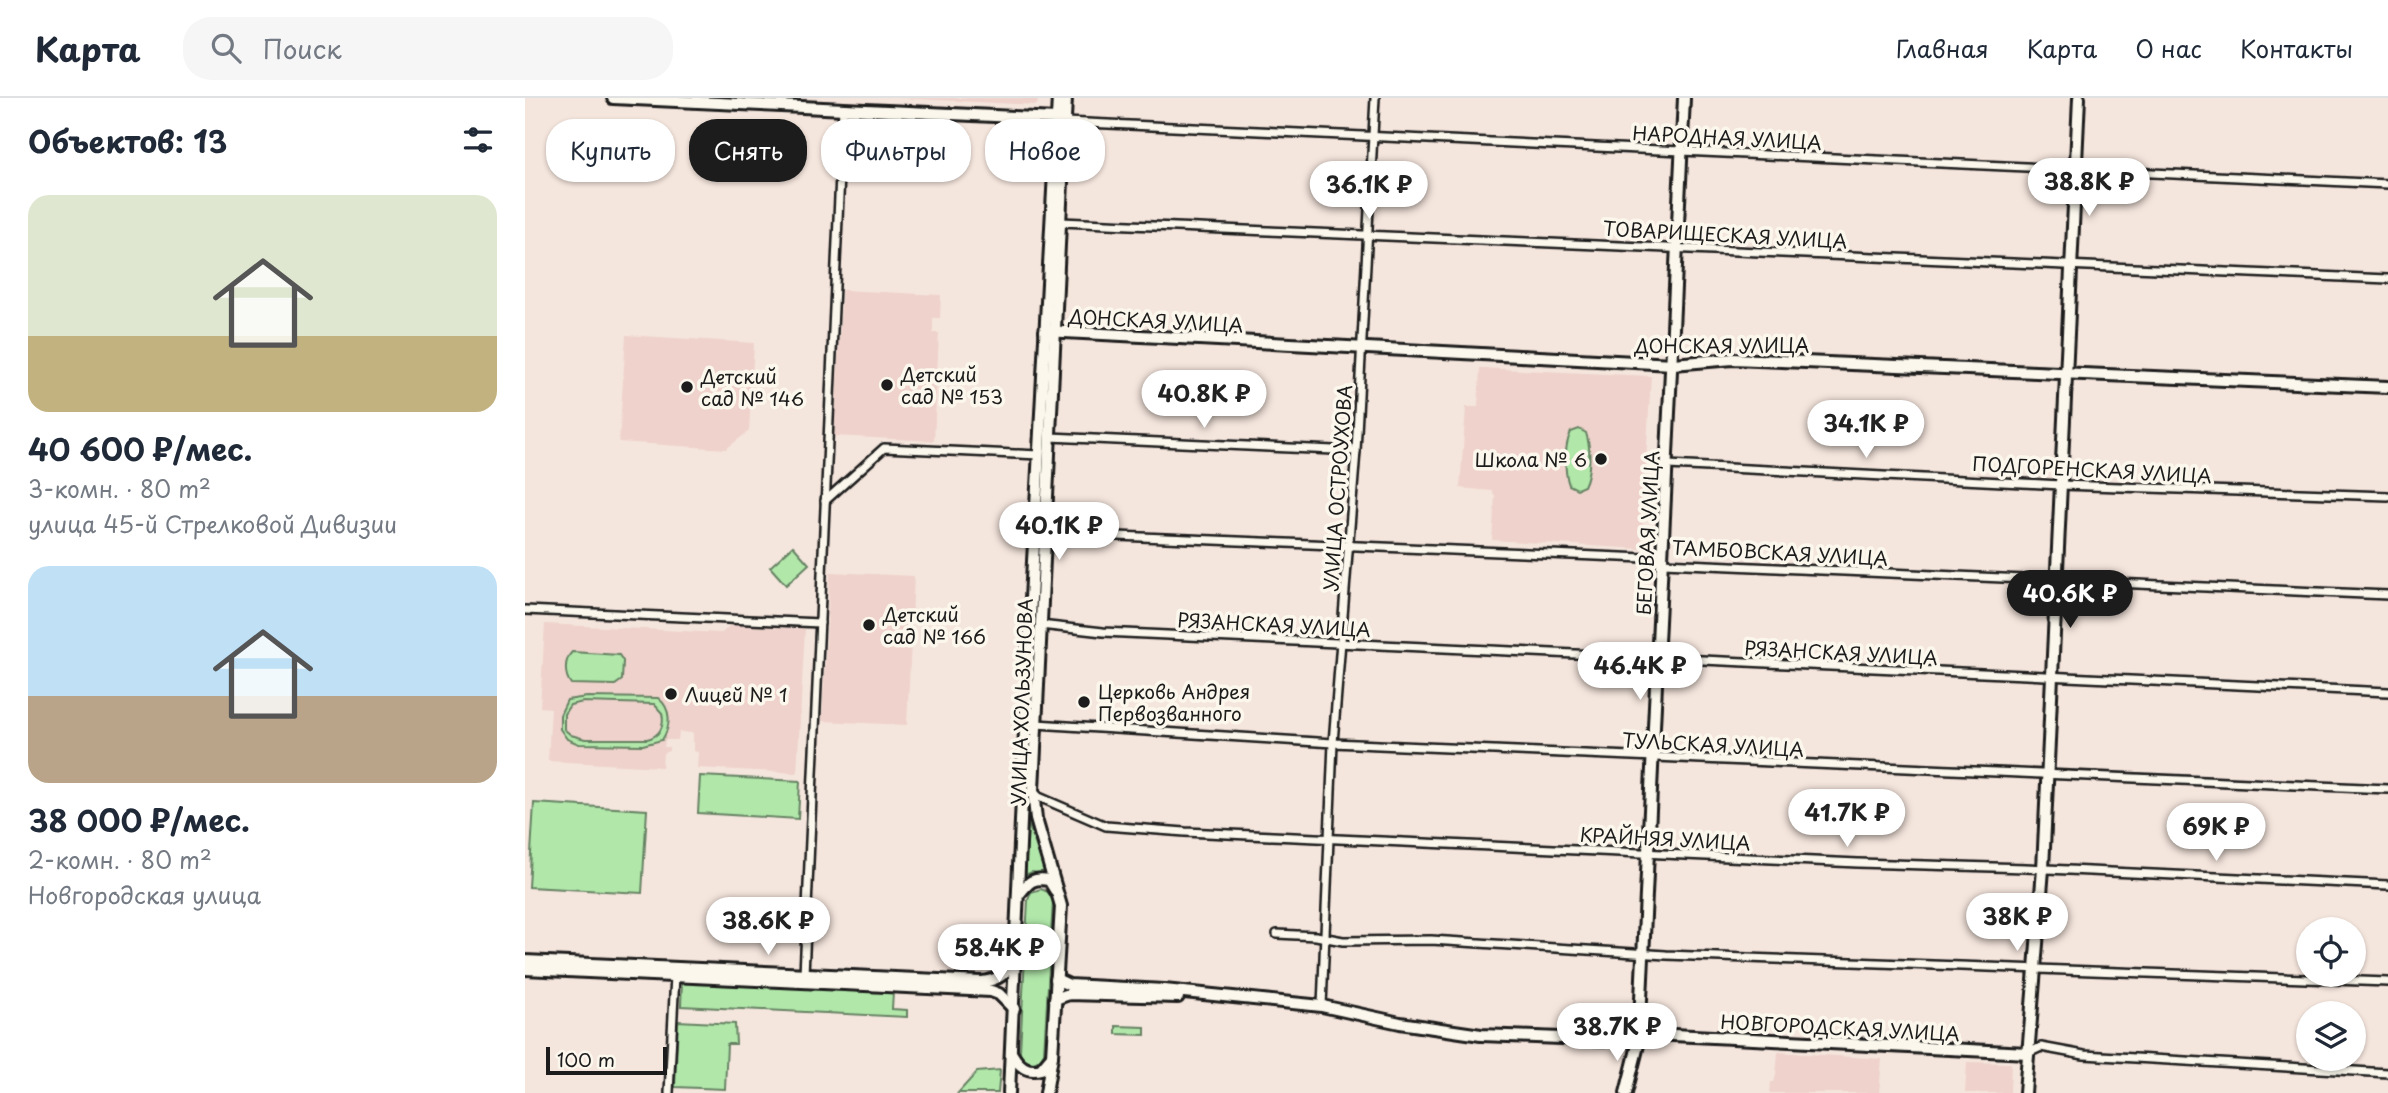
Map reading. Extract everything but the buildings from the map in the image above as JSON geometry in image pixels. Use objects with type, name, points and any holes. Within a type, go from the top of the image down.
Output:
[{"type":"street","points":[[614,98],[1027,119]]},
{"type":"street","name":"УЛИЦА ХОЛЬЗУНОВА","points":[[1058,98],[1061,119]]},
{"type":"street","name":"УЛИЦА ХОЛЬЗУНОВА","points":[[1061,119],[1066,98]]},
{"type":"street","name":"УЛИЦА ОСТРОУХОВА","points":[[1322,1006],[1333,743],[1350,545],[1375,98]]},
{"type":"street","name":"БЕГОВАЯ УЛИЦА","points":[[1626,1093],[1639,1041],[1684,98]]},
{"type":"street","points":[[2025,1093],[2043,869],[2079,98]]},
{"type":"street","points":[[804,974],[843,108]]},
{"type":"street","name":"НАРОДНАЯ УЛИЦА","points":[[1105,123],[2388,184]]},
{"type":"street","name":"УЛИЦА ХОЛЬЗУНОВА","points":[[1046,1093],[1052,1056],[1061,906],[1036,819],[1033,790],[1050,437],[1050,332],[1058,182]]},
{"type":"street","name":"УЛИЦА ХОЛЬЗУНОВА","points":[[1009,1093],[1039,455],[1061,222],[1061,182]]},
{"type":"street","name":"ТОВАРИЩЕСКАЯ УЛИЦА","points":[[1061,222],[2388,279]]},
{"type":"street","name":"ДОНСКАЯ УЛИЦА","points":[[1050,332],[1673,364],[1733,359],[2388,387]]},
{"type":"street","points":[[1050,437],[1356,451]]},
{"type":"street","points":[[825,501],[884,448],[1039,455]]},
{"type":"street","name":"ПОДГОРЕНСКАЯ УЛИЦА","points":[[1668,465],[2061,485],[2388,496]]},
{"type":"street","name":"ТАМБОВСКАЯ УЛИЦА","points":[[1045,533],[1657,559],[1663,563],[2388,596]]},
{"type":"street","points":[[525,610],[820,622]]},
{"type":"street","name":"РЯЗАНСКАЯ УЛИЦА","points":[[1040,625],[1103,632],[2388,692]]},
{"type":"street","name":"ТУЛЬСКАЯ УЛИЦА","points":[[1036,724],[1333,743],[2388,789]]},
{"type":"street","name":"КРАЙНЯЯ УЛИЦА","points":[[1033,790],[1039,797],[1106,827],[2388,885]]},
{"type":"street","points":[[1019,894],[1029,881],[1038,878],[1049,880],[1057,892]]},
{"type":"street","points":[[1277,934],[1343,941],[1431,940],[1644,953],[2388,982]]},
{"type":"street","points":[[525,961],[991,991],[999,994],[1014,1009]]},
{"type":"street","points":[[525,970],[804,974],[982,982],[995,981],[1016,961]]},
{"type":"street","points":[[669,1093],[675,972]]},
{"type":"street","name":"НОВГОРОДСКАЯ УЛИЦА","points":[[1056,979],[1069,985],[1322,1006],[1413,1026],[1467,1034],[1639,1041],[1653,1034],[2028,1053],[2041,1047],[2052,1047],[2097,1056],[2388,1073]]},
{"type":"street","name":"НОВГОРОДСКАЯ УЛИЦА","points":[[1055,999],[1069,994],[1164,998],[1208,995]]},
{"type":"street","points":[[1012,1054],[1020,1066],[1031,1070],[1041,1069],[1052,1056]]},
{"type":"shaded area","points":[[898,98],[1038,98],[1037,105]]},
{"type":"shaded area","name":"Детский сад № 153","points":[[842,290],[941,295],[940,318],[933,318],[933,333],[939,333],[934,441],[834,436]]},
{"type":"shaded area","name":"Детский сад № 146","points":[[626,335],[754,343],[749,431],[726,449],[619,442]]},
{"type":"shaded area","points":[[1480,368],[1651,376],[1641,549],[1492,540],[1495,496],[1492,491],[1460,488],[1466,407],[1478,407]]},
{"type":"shaded area","name":"Детский сад № 166","points":[[830,572],[914,576],[907,725],[822,721]]},
{"type":"shaded area","name":"Лицей № 1","points":[[545,624],[722,633],[730,625],[805,629],[797,773],[697,768],[698,752],[693,751],[693,733],[679,732],[678,740],[665,740],[664,747],[669,747],[669,751],[663,753],[662,767],[548,761],[551,708],[540,707]]},
{"type":"shaded area","points":[[1778,1052],[1882,1059],[1879,1093],[1770,1093],[1771,1082],[1774,1082],[1776,1075]]},
{"type":"shaded area","points":[[1967,1062],[2011,1063],[2010,1093],[1965,1093]]},
{"type":"green space","points":[[1579,429],[1586,433],[1589,460],[1584,486],[1577,489],[1569,485],[1565,458],[1571,432]]},
{"type":"green space","points":[[793,546],[809,564],[786,585],[770,567]]},
{"type":"green space","points":[[572,652],[619,655],[623,661],[622,680],[615,685],[571,684],[566,668],[567,659]]},
{"type":"green space","points":[[587,697],[658,698],[668,712],[667,729],[662,740],[643,745],[579,744],[567,739],[560,729],[560,715],[567,700]],"holes":[[[583,702],[654,704],[662,713],[662,726],[655,736],[647,739],[585,739],[571,735],[564,729],[564,714],[570,705]]]},
{"type":"green space","points":[[700,776],[800,781],[798,819],[698,813]]},
{"type":"green space","points":[[534,803],[647,810],[642,893],[529,887]]},
{"type":"green space","points":[[1028,823],[1046,875],[1032,872],[1025,875]]},
{"type":"green space","points":[[1041,889],[1048,892],[1053,901],[1044,1053],[1038,1061],[1030,1063],[1023,1061],[1020,1051],[1028,900],[1031,892]]},
{"type":"green space","points":[[682,982],[893,992],[892,1009],[907,1010],[907,1017],[681,1006]]},
{"type":"green space","points":[[678,1021],[735,1024],[736,1044],[727,1044],[725,1089],[675,1087]]},
{"type":"green space","points":[[1116,1026],[1145,1027],[1145,1035],[1116,1034]]},
{"type":"green space","points":[[1000,1070],[998,1093],[958,1093],[977,1072]]},
{"type":"place","name":"Детский сад № 153","points":[[887,385]]},
{"type":"place","name":"Детский сад № 146","points":[[687,387]]},
{"type":"place","name":"Школа № 6","points":[[1601,459]]},
{"type":"place","name":"Детский сад № 166","points":[[869,625]]},
{"type":"place","name":"Лицей № 1","points":[[671,694]]},
{"type":"place","name":"Церковь Андрея Первозванного","points":[[1084,702]]}]
